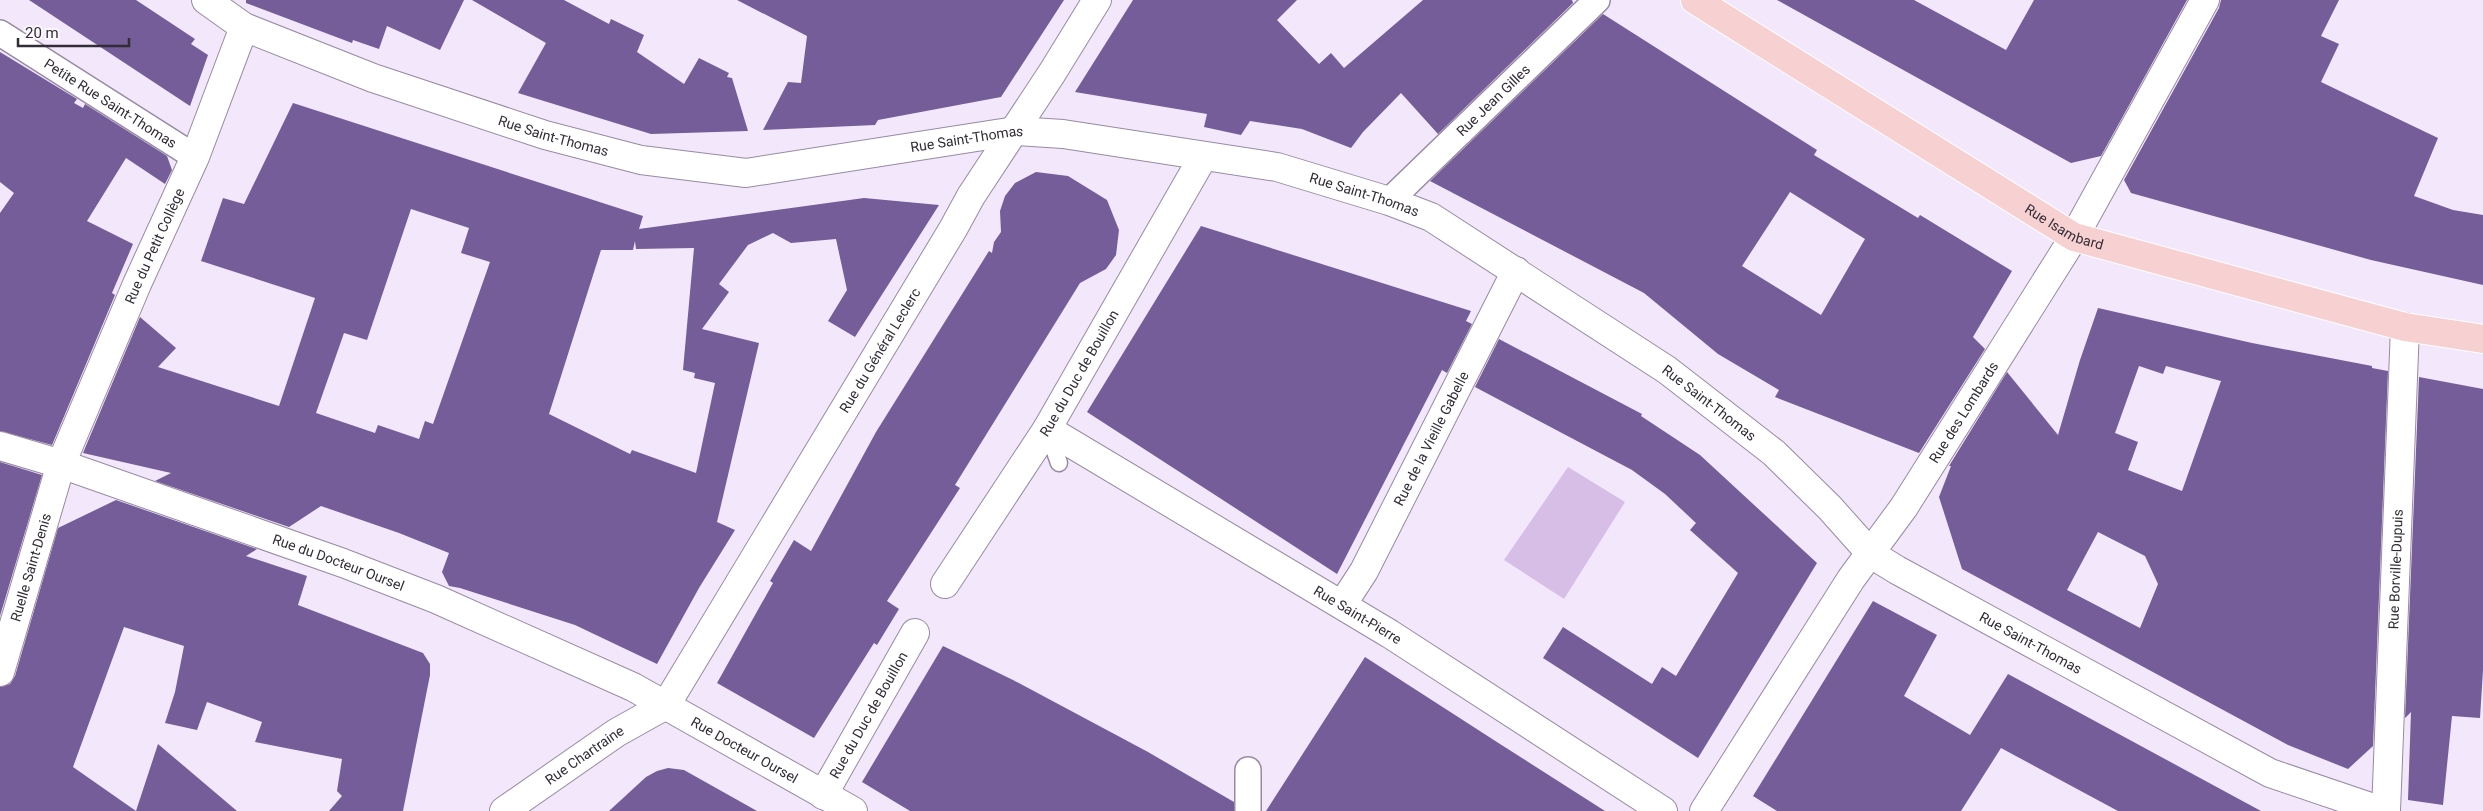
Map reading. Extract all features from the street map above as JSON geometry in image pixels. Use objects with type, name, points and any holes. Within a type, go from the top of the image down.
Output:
[{"type":"main road","name":"Rue Isambard","points":[[1695,0],[2074,237],[2405,327],[2483,339]]},
{"type":"street","name":"Rue Saint-Thomas","points":[[206,0],[244,27],[372,78],[458,108],[545,135],[642,160],[746,173],[1015,131],[1063,134],[1277,167],[1389,201],[1431,216],[1667,370],[1774,453],[1830,508],[1871,554],[1897,570],[2270,773],[2382,811]]},
{"type":"street","name":"Rue du Général Leclerc","points":[[666,705],[953,229],[971,196],[1015,131],[1097,0]]},
{"type":"street","name":"Rue Jean Gilles","points":[[1389,201],[1597,0]]},
{"type":"street","name":"Rue des Lombards","points":[[1704,811],[1851,579],[1904,508],[2074,237],[2204,0]]},
{"type":"street","name":"Rue du Petit Collège","points":[[61,464],[137,284],[195,157],[244,27]]},
{"type":"street","name":"Petite Rue Saint-Thomas","points":[[0,33],[195,157]]},
{"type":"street","name":"Rue du Duc de Bouillon","points":[[945,584],[1047,429],[1203,157]]},
{"type":"street","name":"Rue de la Vieille Gabelle","points":[[1340,613],[1364,571],[1516,271]]},
{"type":"street","name":"Rue Borville-Dupuis","points":[[2386,811],[2405,327]]},
{"type":"street","name":"Rue Saint-Pierre","points":[[1047,429],[1340,613],[1500,704],[1663,811]]},
{"type":"street","name":"Rue du Docteur Oursel","points":[[0,446],[61,464],[391,581],[633,687],[666,705]]},
{"type":"street","name":"Ruelle Saint-Denis","points":[[0,672],[61,464]]},
{"type":"street","name":"Rue du Duc de Bouillon","points":[[823,794],[915,633]]},
{"type":"street","name":"Rue Docteur Oursel","points":[[666,705],[823,794]]},
{"type":"street","name":"Rue Chartraine","points":[[504,811],[616,733],[666,705]]},
{"type":"street","points":[[1248,770],[1248,811]]},
{"type":"street","points":[[823,794],[853,811]]},
{"type":"lane","points":[[1047,429],[1059,464]]},
{"type":"shaded area","points":[[1568,467],[1625,502],[1564,599],[1504,560]]},
{"type":"building","points":[[29,0],[136,0],[195,39],[191,44],[208,55],[190,106]]},
{"type":"building","points":[[246,0],[464,0],[440,50],[387,26],[379,49],[353,40],[352,43],[246,3]]},
{"type":"building","points":[[472,0],[564,0],[609,24],[611,19],[644,35],[637,52],[684,84],[699,58],[729,73],[727,77],[732,78],[748,131],[651,134],[518,93],[546,43]]},
{"type":"building","points":[[737,0],[1064,0],[1001,97],[878,120],[875,125],[763,130],[788,82],[801,83],[807,36]]},
{"type":"building","points":[[1133,0],[1297,0],[1277,20],[1319,64],[1331,53],[1344,68],[1423,0],[1572,0],[1573,3],[1438,134],[1401,93],[1363,132],[1351,148],[1302,129],[1250,121],[1241,135],[1204,127],[1207,114],[1075,92]]},
{"type":"building","points":[[1777,0],[1914,0],[2006,50],[2034,0],[2187,0],[2101,156],[2071,163]]},
{"type":"building","points":[[2221,0],[2339,0],[2321,36],[2339,44],[2321,82],[2438,138],[2414,196],[2453,210],[2483,215],[2483,285],[2371,260],[2131,193],[2124,180],[2219,8]]},
{"type":"building","points":[[1603,14],[1817,150],[1814,155],[1918,218],[1920,215],[2012,271],[1973,337],[1985,349],[1919,453],[1775,397],[1779,390],[1718,354],[1644,293],[1430,181]],"holes":[[[1790,192],[1865,239],[1821,315],[1742,266]]]},
{"type":"building","points":[[0,52],[77,99],[74,103],[83,108],[85,104],[167,156],[172,170],[165,184],[126,158],[87,221],[133,244],[112,293],[115,295],[52,445],[0,431],[0,213],[14,193],[0,182]]},
{"type":"building","points":[[293,103],[643,216],[639,229],[864,198],[939,205],[855,337],[828,321],[847,290],[836,239],[791,243],[773,233],[748,245],[719,284],[729,292],[702,329],[759,343],[717,522],[735,530],[699,588],[657,664],[575,625],[449,586],[442,572],[449,553],[399,533],[321,506],[289,527],[155,481],[171,473],[83,453],[140,317],[176,348],[158,367],[279,406],[315,298],[201,261],[223,198],[244,204]],"holes":[[[411,209],[469,228],[461,253],[490,262],[433,424],[425,421],[419,439],[378,425],[375,433],[316,413],[344,333],[367,340]],[[635,241],[636,249],[694,248],[683,370],[695,373],[694,378],[715,383],[696,473],[632,450],[630,454],[549,414],[601,250],[633,250]]]},
{"type":"building","points":[[1036,172],[1068,176],[1107,200],[1119,230],[1116,255],[1106,269],[1080,283],[955,485],[960,488],[887,601],[899,609],[877,645],[874,643],[814,738],[717,683],[773,583],[770,581],[794,540],[811,551],[876,432],[989,251],[992,253],[994,242],[1001,232],[1000,211],[1005,196],[1015,183]]},
{"type":"building","points":[[1201,226],[1471,311],[1466,321],[1472,324],[1447,373],[1442,370],[1337,574],[1087,412]]},
{"type":"building","points":[[2098,308],[2252,343],[2372,366],[2372,368],[2388,371],[2373,746],[2348,769],[2288,745],[1962,569],[1939,497],[1951,466],[1949,466],[2007,372],[2058,435],[2080,360]],"holes":[[[2139,366],[2163,374],[2166,366],[2221,381],[2182,491],[2128,470],[2138,442],[2115,433]],[[2098,532],[2145,556],[2158,584],[2140,628],[2067,590]]]},
{"type":"building","points":[[1499,339],[1642,414],[1641,416],[1700,455],[1817,563],[1698,758],[1543,658],[1563,627],[1652,684],[1662,667],[1676,676],[1738,573],[1690,530],[1696,523],[1665,494],[1632,470],[1475,387]]},
{"type":"building","points":[[2419,377],[2483,389],[2483,670],[2480,718],[2452,716],[2443,805],[2408,800],[2411,712],[2405,718]]},
{"type":"building","points":[[0,462],[42,475],[0,616]]},
{"type":"building","points":[[116,500],[257,549],[246,556],[307,576],[298,605],[423,653],[430,664],[430,675],[403,811],[329,811],[342,796],[337,791],[342,759],[255,742],[262,722],[207,702],[197,730],[165,723],[175,692],[184,646],[124,627],[73,767],[136,811],[0,811],[0,687],[10,684],[15,676],[58,528]]},
{"type":"building","points":[[1873,601],[1937,635],[1904,696],[1970,735],[2008,674],[2261,811],[2118,811],[2001,748],[1961,811],[1777,811],[1753,796]]},
{"type":"building","points":[[943,646],[1013,680],[1148,752],[1234,802],[1234,811],[910,811],[862,782]]},
{"type":"building","points":[[1365,657],[1500,744],[1605,811],[1266,811]]},
{"type":"building","points":[[158,744],[237,811],[136,811]]},
{"type":"building","points":[[668,768],[684,770],[757,811],[609,811],[646,777]]}]
